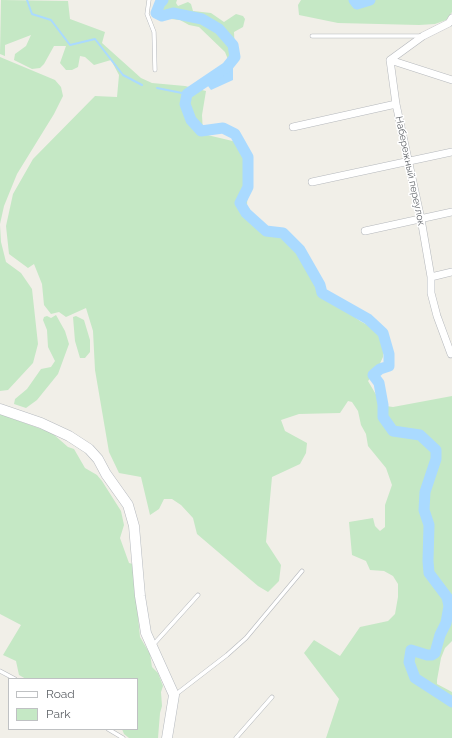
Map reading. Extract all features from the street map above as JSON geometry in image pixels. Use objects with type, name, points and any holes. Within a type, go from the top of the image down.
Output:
[{"type":"street","points":[[390,60],[423,36],[449,23],[452,18]]},
{"type":"street","points":[[390,60],[452,80]]},
{"type":"street","name":"Набережный переулок","points":[[390,60],[396,104],[421,219],[431,277],[431,293],[451,354]]},
{"type":"street","points":[[293,127],[396,104]]},
{"type":"street","points":[[312,182],[452,152]]},
{"type":"street","points":[[365,231],[452,212]]},
{"type":"street","points":[[431,277],[452,272]]},
{"type":"street","points":[[0,409],[41,423],[69,436],[89,449],[98,459],[130,511],[134,526],[142,614],[152,646],[174,696],[167,738]]},
{"type":"lane","points":[[149,0],[147,14],[154,32],[155,70]]},
{"type":"lane","points":[[312,36],[423,36]]},
{"type":"lane","points":[[174,696],[227,656],[246,638],[302,571]]},
{"type":"lane","points":[[152,646],[198,595]]},
{"type":"lane","points":[[0,671],[13,678]]},
{"type":"lane","points":[[236,738],[272,697]]},
{"type":"lane","points":[[110,730],[123,738]]},
{"type":"green space","points":[[1,0],[68,1],[70,19],[105,32],[102,43],[141,78],[152,83],[185,86],[206,91],[202,115],[203,134],[241,143],[246,157],[248,182],[247,206],[259,220],[291,243],[308,260],[318,273],[317,289],[360,321],[377,330],[385,342],[383,357],[376,372],[368,381],[378,398],[379,405],[393,407],[452,396],[452,641],[445,648],[441,658],[437,684],[452,692],[452,738],[326,738],[339,699],[304,653],[314,640],[340,656],[360,627],[388,621],[395,614],[398,597],[398,584],[393,576],[384,571],[370,570],[366,561],[352,555],[349,522],[373,518],[375,526],[380,531],[385,527],[385,505],[392,485],[386,468],[368,446],[366,434],[361,425],[358,411],[352,402],[348,401],[340,413],[299,414],[281,420],[285,431],[307,443],[306,453],[300,464],[272,477],[266,542],[281,565],[279,581],[268,592],[258,586],[197,534],[193,518],[181,505],[172,499],[164,499],[159,509],[150,515],[141,477],[119,473],[109,452],[95,370],[93,331],[86,308],[66,317],[59,312],[51,314],[44,305],[42,284],[34,264],[28,268],[9,254],[6,226],[13,194],[33,159],[95,96],[117,97],[119,75],[111,60],[94,65],[85,57],[80,56],[78,67],[72,70],[66,70],[60,63],[66,46],[54,46],[44,64],[40,68],[32,69],[14,60],[15,54],[26,46],[31,35],[5,45],[5,56],[0,54]]},
{"type":"green space","points":[[160,0],[177,0],[176,3],[178,6],[188,2],[191,4],[193,11],[211,13],[224,22],[236,14],[243,16],[245,19],[243,27],[234,32],[235,53],[232,61],[229,62],[225,52],[199,27],[189,25],[180,20],[153,17],[154,7]]},
{"type":"green space","points":[[301,0],[452,0],[452,12],[446,20],[435,24],[338,23],[299,15],[298,5]]},
{"type":"green space","points":[[0,57],[55,80],[61,87],[63,96],[54,114],[17,174],[4,206],[0,224]]},
{"type":"green space","points":[[0,225],[1,242],[6,262],[21,273],[32,289],[38,344],[33,363],[8,390],[0,391]]},
{"type":"green space","points":[[56,315],[65,331],[69,344],[58,374],[37,400],[26,408],[14,404],[15,399],[27,389],[41,369],[51,367],[55,361],[48,347],[47,330],[43,320],[44,317],[47,316],[51,318]]},
{"type":"green space","points":[[76,316],[84,320],[90,340],[90,352],[85,358],[80,358],[75,341],[73,317]]},
{"type":"green space","points":[[0,414],[52,433],[68,447],[74,449],[85,468],[97,475],[102,481],[121,511],[124,525],[120,538],[129,563],[133,564],[140,637],[150,654],[152,667],[158,673],[163,686],[161,692],[162,706],[158,738],[129,738],[124,734],[122,730],[138,730],[138,678],[24,678],[19,675],[16,661],[3,655],[21,625],[0,614]]},
{"type":"water","points":[[227,64],[233,67],[233,80],[211,90],[208,86],[209,77]]},
{"type":"waterway","points":[[27,0],[32,14],[51,20],[70,45],[95,39],[123,75],[142,85]]},
{"type":"waterway","points":[[163,0],[160,3],[156,13],[162,16],[173,13],[202,19],[219,29],[233,45],[235,57],[227,67],[187,94],[185,104],[191,120],[201,131],[223,128],[235,134],[248,157],[248,187],[240,203],[246,213],[266,231],[283,233],[300,250],[320,285],[322,293],[368,319],[383,333],[389,354],[389,366],[380,369],[373,375],[379,383],[383,405],[383,417],[393,431],[420,435],[436,450],[436,459],[425,492],[424,510],[429,525],[428,561],[429,573],[447,597],[449,606],[446,623],[440,635],[435,653],[432,655],[427,655],[411,650],[409,662],[415,678],[452,702]]},
{"type":"waterway","points":[[354,0],[357,4],[370,0]]},
{"type":"waterway","points":[[157,88],[187,94]]}]
